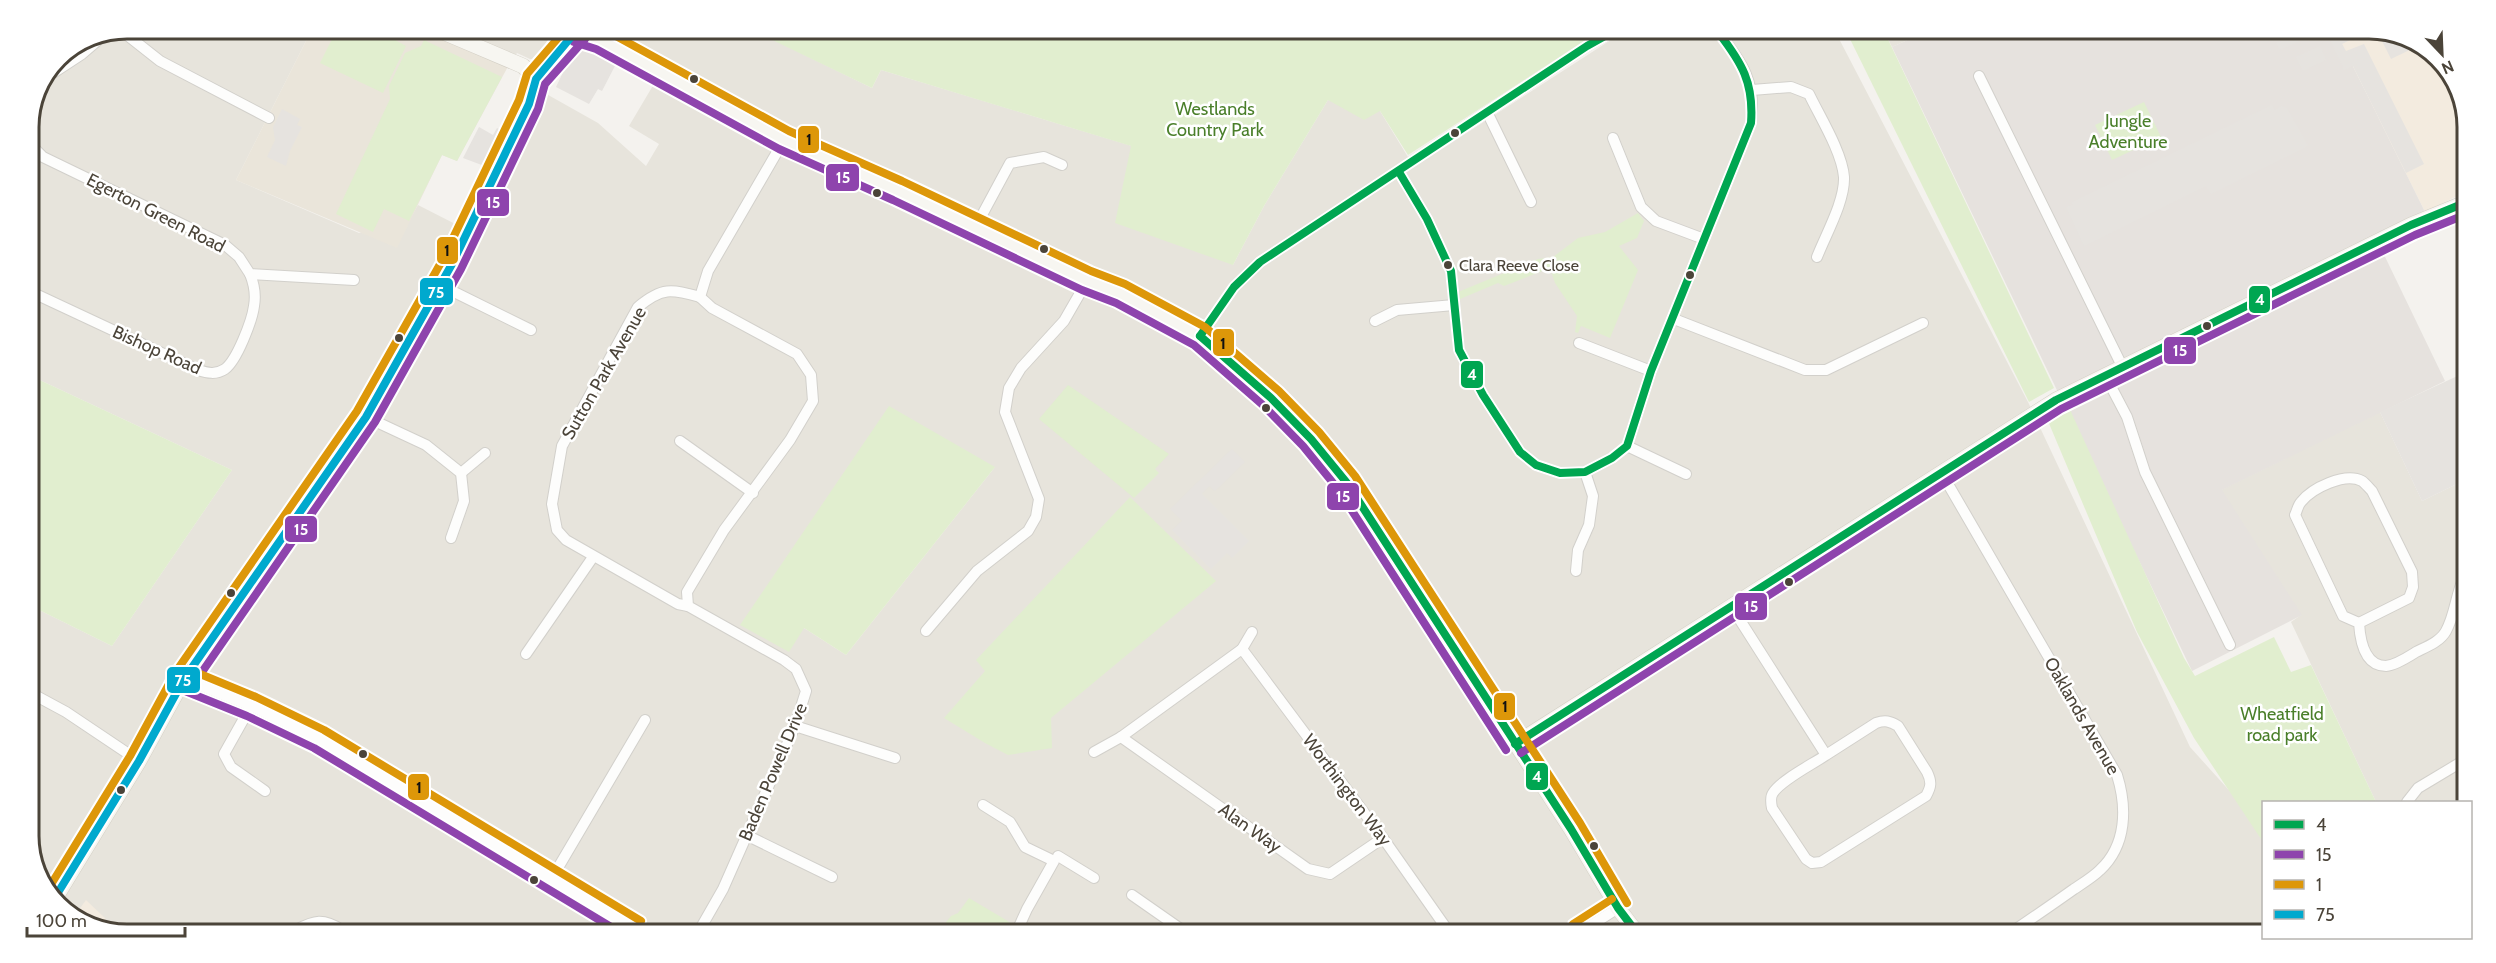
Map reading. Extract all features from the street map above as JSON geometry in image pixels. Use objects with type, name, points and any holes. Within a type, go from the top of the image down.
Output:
[{"type":"street","points":[[132,39],[160,61],[268,118]]},
{"type":"street","points":[[460,39],[523,66],[536,79]]},
{"type":"street","points":[[59,891],[139,761],[184,679],[366,417],[440,285],[530,104],[536,79],[570,39]]},
{"type":"street","points":[[600,39],[784,140],[897,190],[1087,280],[1120,293],[1200,336],[1271,398],[1311,439],[1347,483],[1630,924]]},
{"type":"street","points":[[1200,336],[1234,287],[1260,262],[1601,39]]},
{"type":"street","points":[[1399,172],[1427,219],[1451,271],[1459,350],[1483,395],[1520,452],[1536,465],[1560,474],[1585,472],[1612,458],[1627,446],[1651,371],[1674,319],[1751,123],[1752,90],[1744,66],[1723,39]]},
{"type":"street","points":[[65,65],[88,49]]},
{"type":"street","points":[[1979,76],[2123,368]]},
{"type":"street","points":[[1752,90],[1791,87],[1809,94],[1840,161],[1844,176],[1842,194],[1817,257]]},
{"type":"street","points":[[1487,112],[1531,202]]},
{"type":"street","points":[[1613,138],[1641,207],[1656,221],[1704,239]]},
{"type":"street","points":[[688,606],[687,592],[724,530],[790,440],[813,401],[811,375],[797,354],[712,308],[700,297],[708,271],[784,140]]},
{"type":"street","name":"Egerton Green Road","points":[[39,153],[43,157],[225,245],[239,257],[250,274]]},
{"type":"street","points":[[975,228],[1010,163],[1044,157],[1062,165]]},
{"type":"street","points":[[1515,744],[2056,400],[2411,225],[2457,206]]},
{"type":"street","points":[[250,274],[354,280]]},
{"type":"street","name":"Bishop Road","points":[[39,296],[198,370],[216,373],[224,370],[230,363],[251,318],[255,304],[255,285],[250,274]]},
{"type":"street","points":[[926,631],[976,571],[1028,531],[1036,517],[1038,499],[1005,412],[1009,388],[1021,368],[1064,321],[1087,280]]},
{"type":"street","points":[[440,285],[531,330]]},
{"type":"street","name":"Sutton Park Avenue","points":[[688,606],[678,604],[593,558],[566,540],[557,530],[552,504],[562,446],[638,307],[654,294],[675,290],[700,297]]},
{"type":"street","points":[[1375,321],[1397,310],[1454,305]]},
{"type":"street","points":[[1674,319],[1805,370],[1826,370],[1923,323]]},
{"type":"street","points":[[1580,343],[1651,371]]},
{"type":"street","points":[[2106,376],[2127,417],[2145,472],[2230,645]]},
{"type":"street","points":[[366,417],[426,445],[461,473],[464,501],[451,538]]},
{"type":"street","points":[[680,441],[753,493]]},
{"type":"street","points":[[1627,446],[1686,474]]},
{"type":"street","points":[[461,473],[485,453]]},
{"type":"street","points":[[1576,571],[1578,550],[1589,525],[1593,496],[1585,472]]},
{"type":"street","name":"Oaklands Avenue","points":[[1941,472],[2117,775],[2124,796],[2121,836],[2113,854],[2101,869],[2023,924]]},
{"type":"street","points":[[2349,478],[2361,481],[2372,491],[2412,572],[2413,587],[2409,598],[2359,623],[2343,615],[2295,515],[2300,502],[2314,491],[2349,478]]},
{"type":"street","points":[[526,654],[593,558]]},
{"type":"street","points":[[2359,623],[2360,642],[2366,652],[2377,663],[2387,666],[2399,662],[2438,640],[2446,632],[2457,599]]},
{"type":"street","name":"Baden Powell Drive","points":[[688,606],[784,660],[796,669],[806,691],[795,726],[723,889],[703,924]]},
{"type":"street","points":[[1731,606],[1826,755]]},
{"type":"street","points":[[1095,752],[1121,737],[1242,649],[1252,632]]},
{"type":"street","name":"Worthington Way","points":[[1242,649],[1383,838],[1443,924]]},
{"type":"street","points":[[184,679],[251,706],[345,753],[451,820],[626,924]]},
{"type":"street","points":[[39,697],[66,712],[139,761]]},
{"type":"street","points":[[251,706],[224,754],[231,766],[265,791]]},
{"type":"street","points":[[552,878],[645,720]]},
{"type":"street","points":[[1885,720],[1892,722],[1898,726],[1927,772],[1931,780],[1930,788],[1926,796],[1821,862],[1812,863],[1806,859],[1772,808],[1771,799],[1773,792],[1781,785],[1826,755],[1876,723],[1885,720]]},
{"type":"street","points":[[795,726],[896,758]]},
{"type":"street","name":"Alan Way","points":[[1121,737],[1308,869],[1330,874],[1383,838]]},
{"type":"street","points":[[2408,801],[2418,788],[2457,765]]},
{"type":"street","points":[[983,805],[1010,822],[1025,847],[1058,855],[1094,878]]},
{"type":"street","points":[[746,835],[832,877]]},
{"type":"street","points":[[1020,924],[1058,855]]},
{"type":"street","points":[[1132,895],[1174,924]]},
{"type":"street","points":[[1593,924],[1618,908]]},
{"type":"street","points":[[310,924],[317,921],[332,924]]},
{"type":"shaded area","points":[[128,39],[307,39],[236,180],[359,233],[409,221],[418,205],[467,230],[534,87],[598,123],[646,166],[659,144],[629,126],[664,67],[611,39],[772,39],[872,88],[881,70],[1132,146],[1233,265],[1264,206],[1328,100],[1380,111],[1414,167],[1612,39],[1839,39],[2029,404],[2190,747],[2262,827],[2262,924],[128,924],[99,919],[78,909],[65,898],[51,880],[42,858],[39,841],[39,610],[112,646],[232,470],[39,380],[39,128],[41,110],[54,78],[65,65],[78,54],[110,41]],"holes":[[[995,467],[846,655],[804,628]]]},
{"type":"shaded area","points":[[307,39],[458,39],[511,61],[457,161],[442,155],[397,248],[236,180]]},
{"type":"shaded area","points":[[458,39],[548,39],[540,55],[535,59],[517,53],[511,61]]},
{"type":"shaded area","points":[[1888,39],[1910,39],[1892,47]]},
{"type":"shaded area","points":[[1910,39],[2339,39],[2425,212],[2375,236],[2445,381],[2222,490],[2302,615],[2192,671],[1892,47]]},
{"type":"shaded area","points":[[2285,39],[2304,39],[2280,50],[2276,43]]},
{"type":"shaded area","points":[[2329,39],[2352,39],[2342,44],[2346,51],[2364,44],[2424,164],[2406,173],[2353,66],[2344,70]]},
{"type":"shaded area","points":[[2339,39],[2380,40],[2408,48],[2412,50],[2412,84],[2445,84],[2457,122],[2457,196],[2425,212]]},
{"type":"shaded area","points":[[2382,40],[2397,44],[2411,50],[2391,59]]},
{"type":"shaded area","points":[[2320,46],[2326,60],[2303,71],[2296,57]]},
{"type":"shaded area","points":[[592,50],[617,62],[602,91],[598,89],[589,104],[556,87],[568,62],[576,53]]},
{"type":"shaded area","points":[[2272,105],[2275,110],[2282,106],[2287,108],[2308,146],[2211,194],[2206,186],[2084,246],[2066,207],[2073,205],[2072,202]]},
{"type":"shaded area","points":[[282,109],[300,119],[297,125],[302,127],[290,151],[286,166],[267,157],[275,140],[273,127]]},
{"type":"shaded area","points":[[479,127],[493,135],[497,128],[504,132],[487,167],[463,158]]},
{"type":"shaded area","points":[[2457,376],[2457,484],[2422,501],[2380,412]]},
{"type":"shaded area","points":[[2380,412],[2422,501],[2457,484],[2457,801],[2376,801],[2291,622],[2301,615],[2221,490]]},
{"type":"shaded area","points":[[1232,449],[1245,462],[1215,491],[1209,486],[1202,494],[1249,541],[1232,558],[1227,553],[1211,569],[1172,530],[1182,521],[1170,509]]},
{"type":"shaded area","points":[[86,900],[107,921],[88,915],[79,910]]},
{"type":"green space","points":[[332,39],[393,39],[406,46],[383,93],[320,63]]},
{"type":"green space","name":"Westlands Country Park","points":[[770,39],[1587,39],[1408,155],[1380,111],[1364,120],[1328,100],[1264,206],[1233,265],[1115,223],[1131,146],[881,70],[872,88]]},
{"type":"green space","points":[[1850,39],[1888,39],[2054,388],[2029,402]]},
{"type":"green space","points":[[424,40],[502,77],[457,161],[442,155],[409,221],[384,209],[373,232],[336,214],[390,99],[389,86],[405,53],[421,46]]},
{"type":"green space","name":"Jungle Adventure","points":[[2144,102],[2161,137],[2112,160],[2095,125]]},
{"type":"green space","points":[[1638,213],[1644,221],[1637,238],[1619,246],[1638,270],[1610,338],[1581,326],[1578,333],[1575,332],[1577,316],[1555,283],[1550,268],[1504,286],[1498,283],[1460,299],[1458,292],[1538,259],[1553,257],[1578,238],[1605,232]]},
{"type":"green space","points":[[39,380],[232,470],[112,646],[39,610]]},
{"type":"green space","points":[[1068,385],[1169,454],[1155,469],[1159,473],[1134,498],[1039,419]]},
{"type":"green space","name":"Wheatfield road park","points":[[2066,401],[2184,658],[2195,676],[2274,637],[2291,672],[2311,665],[2376,801],[2262,801],[2262,840],[2194,738],[2137,632],[2045,414]]},
{"type":"green space","points":[[889,406],[995,467],[846,655],[804,628],[789,652],[740,625]]},
{"type":"green space","points":[[1130,497],[1216,581],[1051,718],[1052,748],[1008,755],[944,718],[985,671],[976,660]]},
{"type":"green space","points":[[969,898],[1011,923],[945,924],[951,916],[958,913]]},
{"type":"transit line","name":"1","points":[[52,882],[130,756],[175,673],[357,411],[443,259],[519,100],[527,74],[557,39]]},
{"type":"transit line","name":"75","points":[[59,891],[139,761],[184,679],[366,417],[452,264],[529,104],[536,79],[569,39]]},
{"type":"transit line","name":"15","points":[[193,685],[375,422],[461,269],[538,109],[545,84],[585,39]]},
{"type":"transit line","name":"1","points":[[621,39],[789,131],[902,181],[1091,271],[1125,284],[1205,327],[1279,391],[1319,432],[1355,476],[1580,823],[1627,903]]},
{"type":"transit line","name":"4","points":[[1200,336],[1234,287],[1260,262],[1600,39]]},
{"type":"transit line","name":"4","points":[[1399,172],[1427,219],[1451,271],[1459,350],[1483,395],[1520,452],[1536,465],[1560,473],[1585,472],[1612,458],[1627,446],[1651,371],[1751,123],[1750,96],[1745,74],[1723,39]]},
{"type":"transit line","name":"15","points":[[574,42],[596,49],[779,149],[893,200],[1082,290],[1116,303],[1194,345],[1264,406],[1303,446],[1338,489],[1506,750]]},
{"type":"transit line","name":"4","points":[[1515,744],[2056,400],[2411,225],[2457,206]]},
{"type":"transit line","name":"15","points":[[1521,753],[2061,409],[2415,235],[2457,218]]},
{"type":"transit line","name":"4","points":[[1200,336],[1271,398],[1311,439],[1347,483],[1630,924]]},
{"type":"transit line","name":"1","points":[[188,669],[256,697],[324,730],[641,921]]},
{"type":"transit line","name":"15","points":[[180,689],[247,716],[314,748],[606,924]]},
{"type":"transit line","name":"1","points":[[1573,924],[1612,899]]},
{"type":"place","name":"Clara Reeve Close","points":[[1448,265]]}]
